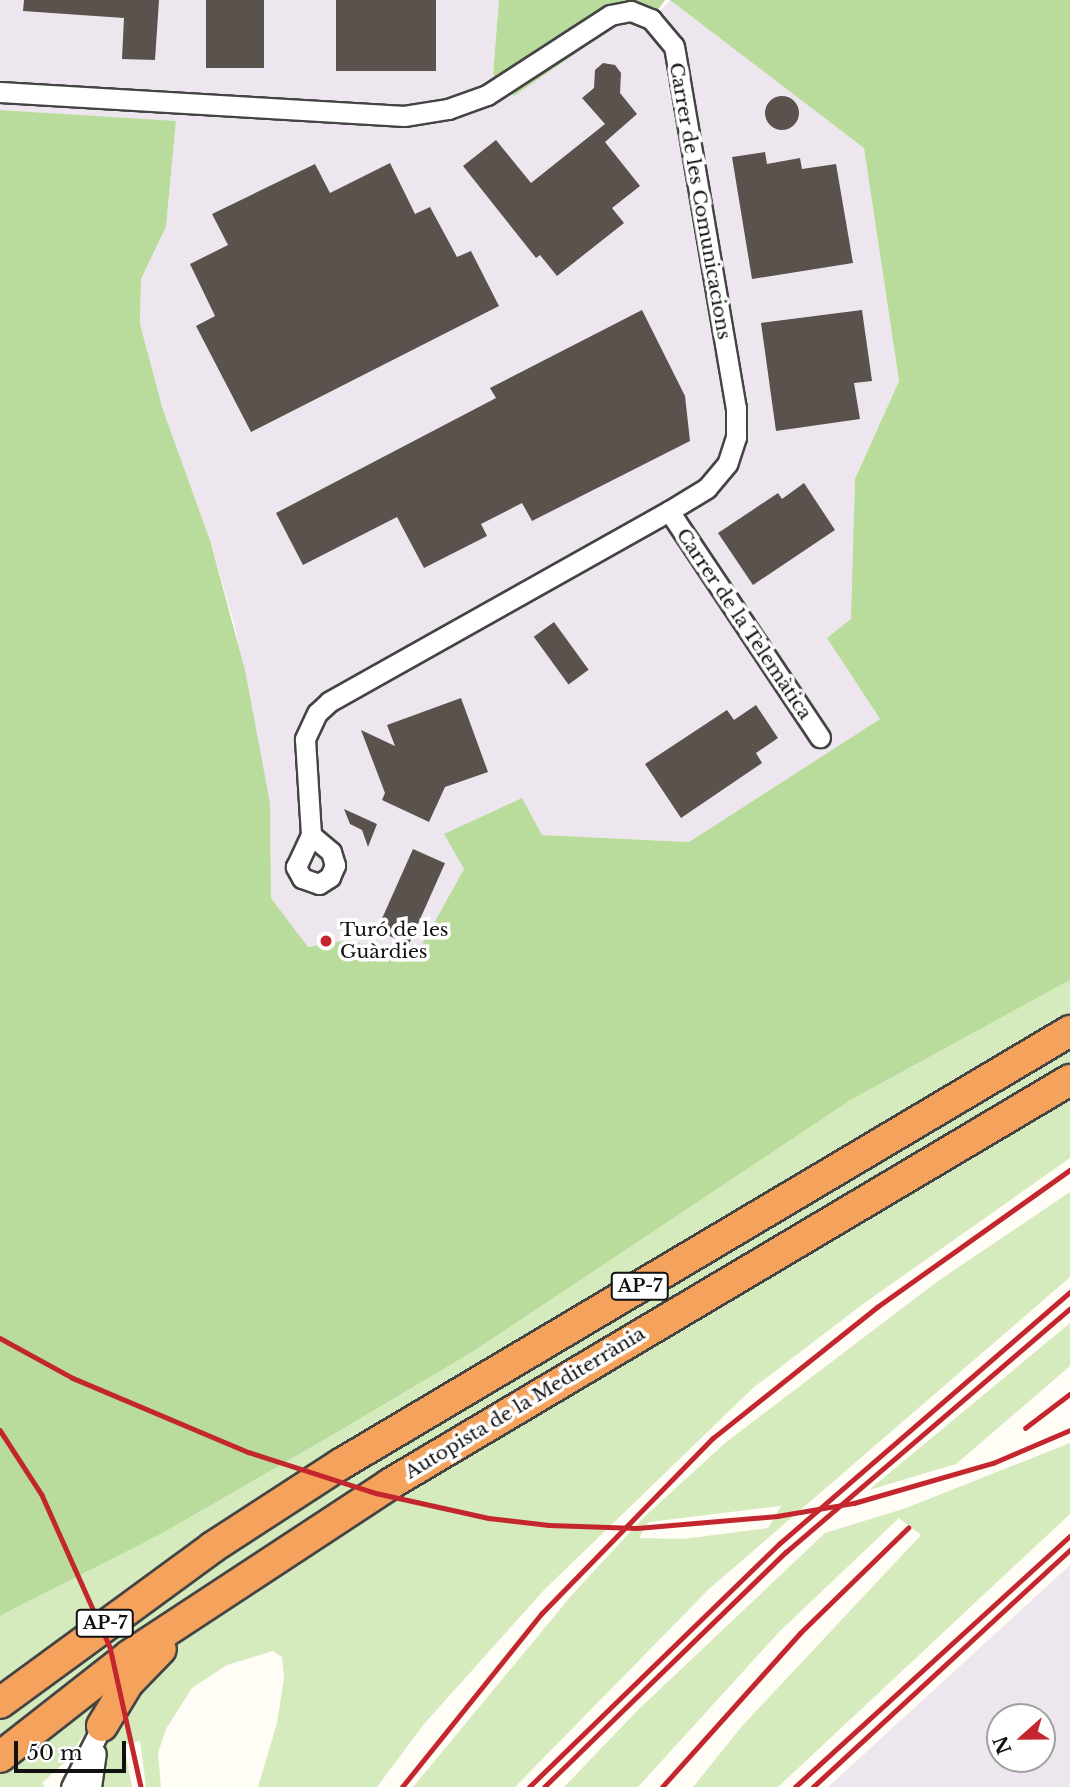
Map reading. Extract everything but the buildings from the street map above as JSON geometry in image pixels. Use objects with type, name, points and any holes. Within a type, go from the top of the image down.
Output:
[{"type":"highway","name":"AP-7","points":[[0,1703],[213,1546],[552,1337],[1070,1031]]},
{"type":"highway","name":"Autopista de la Mediterrània","points":[[0,1757],[130,1655],[452,1446],[1070,1080]]},
{"type":"highway","points":[[0,1677],[82,1619],[213,1546]]},
{"type":"highway","points":[[102,1726],[128,1683],[195,1611]]},
{"type":"street","name":"Carrer de les Comunicacions","points":[[0,92],[404,116],[487,96],[610,15],[631,11],[651,19],[674,46],[737,422],[732,451],[719,476],[669,511],[328,702],[317,713],[305,739],[311,835]]},
{"type":"street","name":"Carrer de la Telemàtica","points":[[669,511],[820,737]]},
{"type":"street","points":[[71,1787],[102,1726]]},
{"type":"street","points":[[92,1787],[102,1726]]},
{"type":"shaded area","points":[[0,0],[499,0],[493,74],[599,36],[615,26],[626,23],[644,28],[670,0],[864,147],[899,381],[855,479],[852,619],[828,638],[880,719],[689,842],[542,835],[522,799],[464,869],[414,960],[349,940],[307,947],[271,898],[270,803],[235,627],[210,540],[163,410],[140,324],[141,279],[166,227],[176,122],[0,110]]},
{"type":"shaded area","points":[[1070,1565],[1070,1787],[828,1787]]},
{"type":"green space","points":[[499,0],[665,0],[644,29],[626,23],[615,26],[514,96],[493,74]]},
{"type":"green space","points":[[670,0],[1070,0],[1070,980],[849,1101],[475,1350],[317,1444],[161,1534],[0,1616],[0,110],[176,121],[166,227],[141,279],[140,324],[163,410],[210,540],[245,670],[270,803],[271,898],[308,947],[349,940],[414,959],[464,869],[444,834],[522,798],[542,835],[689,842],[880,719],[827,638],[851,619],[855,479],[899,381],[864,148]]},
{"type":"green space","points":[[1070,980],[1070,1158],[863,1304],[753,1388],[544,1590],[424,1724],[377,1787],[258,1787],[277,1723],[284,1678],[282,1657],[273,1651],[227,1665],[192,1688],[166,1729],[158,1753],[161,1787],[146,1787],[140,1741],[124,1745],[132,1787],[97,1787],[100,1712],[64,1763],[42,1783],[45,1787],[0,1787],[0,1616],[161,1534],[317,1444],[849,1101]]},
{"type":"green space","points":[[1070,1192],[1070,1277],[709,1589],[515,1787],[413,1787],[571,1596],[643,1518],[725,1443],[938,1281]],"holes":[[[781,1506],[768,1528],[683,1539],[639,1538],[649,1522]]]},
{"type":"green space","points":[[1070,1323],[1070,1366],[956,1464],[869,1490]]},
{"type":"green space","points":[[1070,1443],[1070,1514],[778,1787],[693,1787],[743,1725],[921,1535],[899,1518],[779,1632],[638,1787],[564,1787],[639,1709],[825,1533],[906,1508]]},
{"type":"railway","points":[[402,1787],[541,1614],[713,1438],[877,1307],[1070,1170]]},
{"type":"railway","points":[[529,1787],[779,1544],[1070,1292]]},
{"type":"railway","points":[[544,1787],[786,1552],[1070,1309]]},
{"type":"railway","points":[[0,1338],[73,1378],[248,1452],[376,1493],[489,1518],[549,1525],[637,1528],[777,1516],[854,1503],[993,1463],[1070,1430]]},
{"type":"railway","points":[[1025,1428],[1070,1394]]},
{"type":"railway","points":[[0,1430],[42,1495],[110,1647],[141,1787]]},
{"type":"railway","points":[[662,1787],[800,1633],[908,1528]]},
{"type":"railway","points":[[795,1787],[1070,1536]]},
{"type":"railway","points":[[813,1787],[1070,1550]]},
{"type":"place","name":"Turó de les Guàrdies","points":[[326,941]]}]
